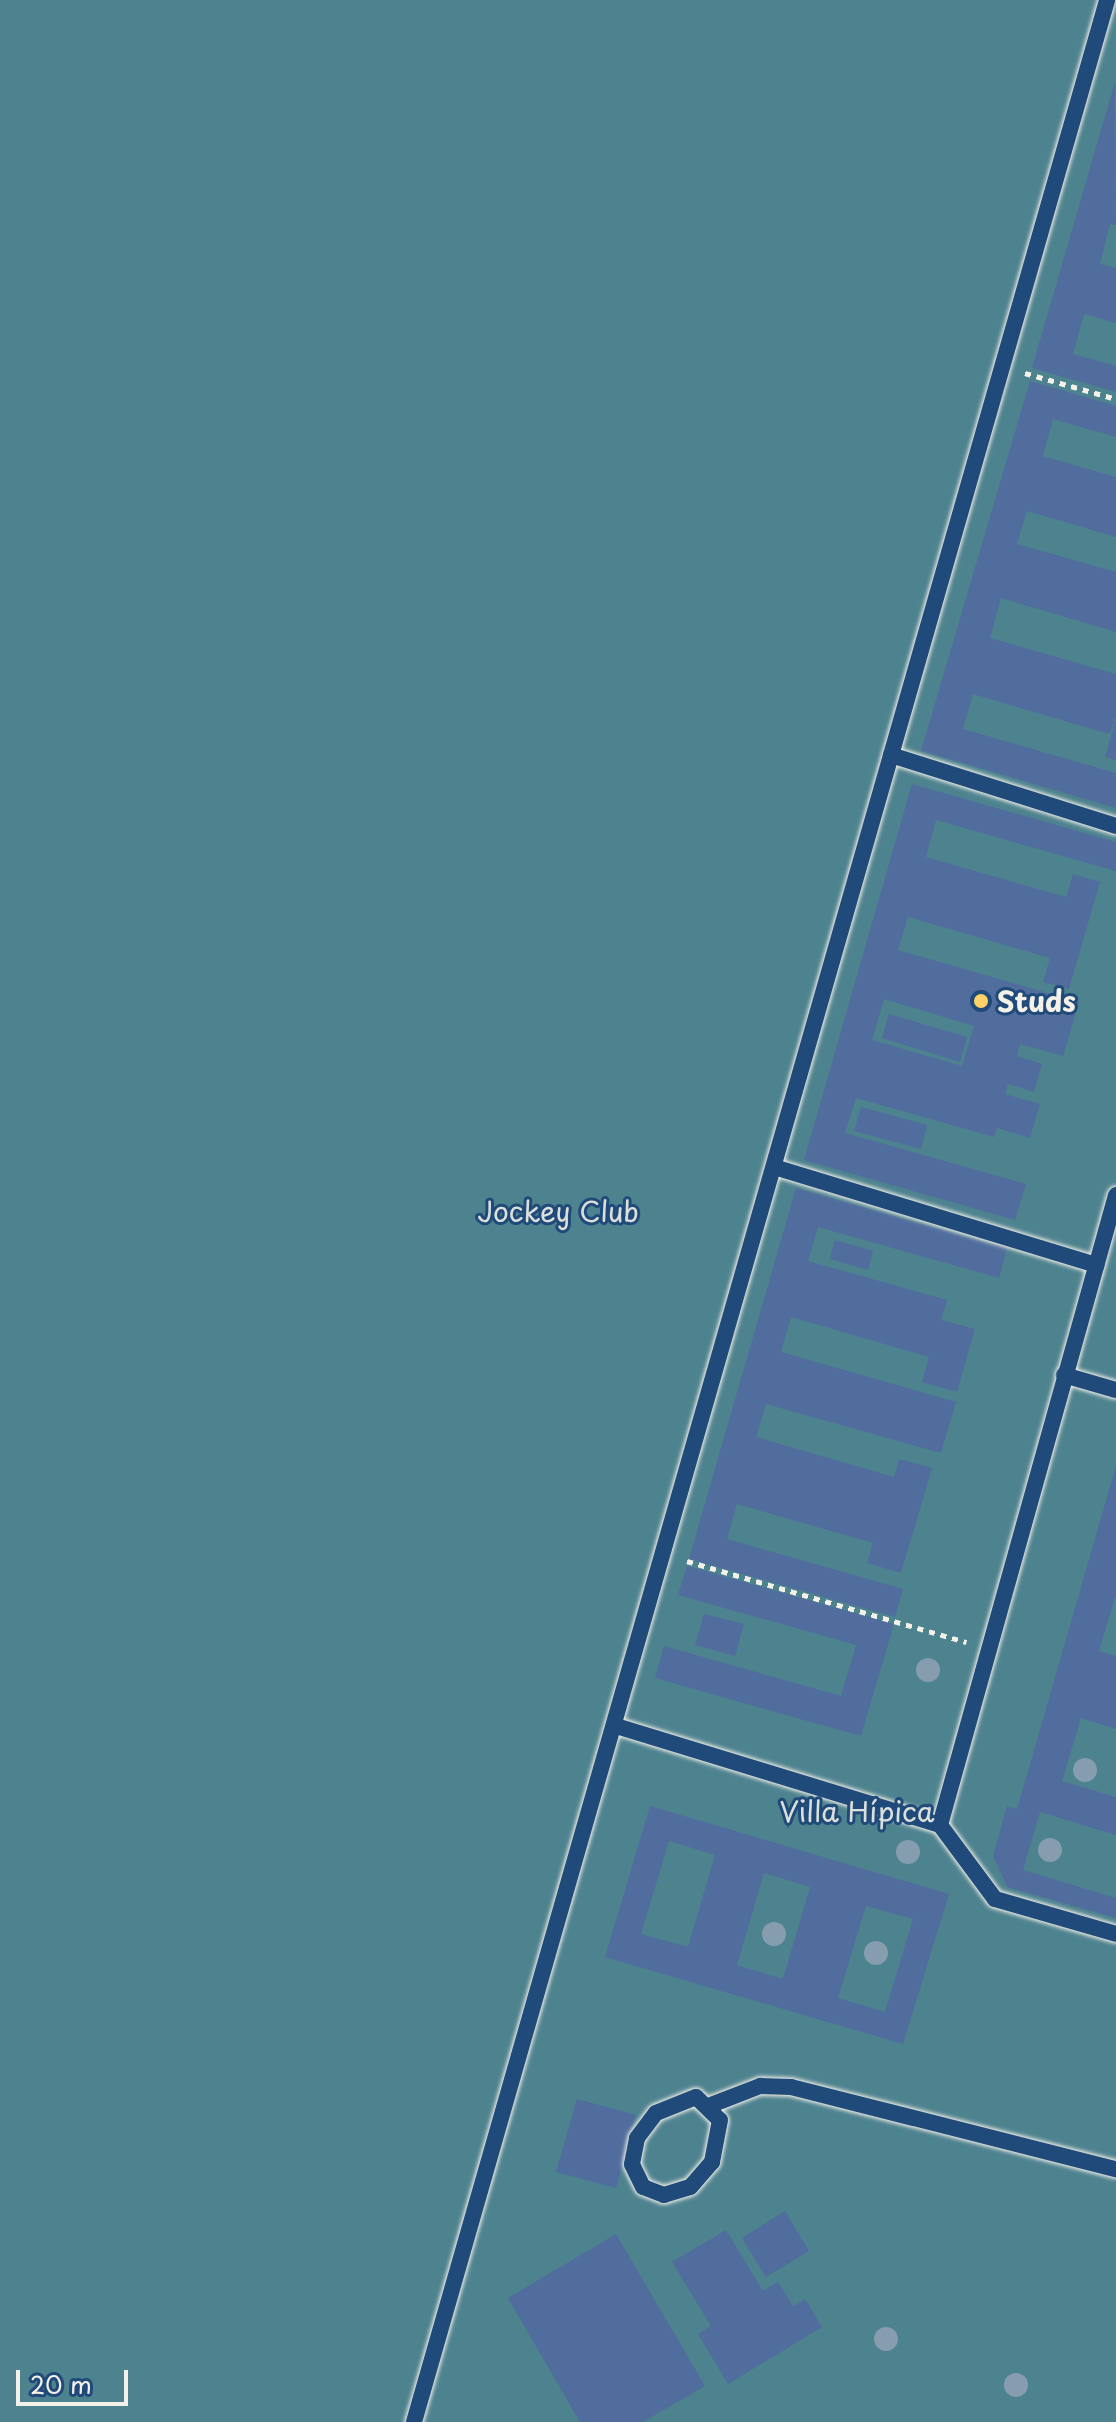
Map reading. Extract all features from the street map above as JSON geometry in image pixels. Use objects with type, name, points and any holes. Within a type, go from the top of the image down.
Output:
[{"type":"lane","points":[[414,2422],[616,1726],[1107,0]]},
{"type":"lane","points":[[891,755],[1116,826]]},
{"type":"lane","points":[[774,1167],[1096,1265]]},
{"type":"lane","points":[[940,1825],[1116,1195]]},
{"type":"lane","points":[[1064,1375],[1116,1390]]},
{"type":"lane","points":[[616,1726],[940,1825],[995,1899],[1116,1934]]},
{"type":"lane","points":[[711,2105],[721,2140],[712,2162],[690,2187],[664,2195],[643,2187],[632,2164],[637,2138],[656,2113],[696,2097],[711,2105],[760,2086],[791,2087],[1116,2169]]},
{"type":"path","points":[[1003,366],[1116,399]]},
{"type":"path","points":[[663,1555],[988,1648]]},
{"type":"green space","name":"Jockey Club","points":[[0,0],[1116,0],[1116,2422],[0,2422]]},
{"type":"building","points":[[1115,82],[1116,225],[1110,224],[1100,264],[1116,268],[1116,323],[1084,314],[1073,354],[1116,366],[1116,392],[1032,368]]},
{"type":"building","points":[[1030,381],[1116,406],[1116,437],[1053,419],[1043,456],[1116,477],[1116,537],[1027,511],[1017,544],[1116,572],[1116,632],[1001,598],[990,638],[1116,674],[1116,718],[1109,734],[973,694],[963,729],[1116,773],[1116,808],[921,751]]},
{"type":"building","points":[[1116,722],[1116,760],[1105,757]]},
{"type":"building","name":"Studs","points":[[912,784],[1116,842],[1116,871],[936,820],[926,857],[1066,897],[1073,874],[1100,882],[1069,989],[1043,982],[1050,958],[908,917],[898,950],[1079,1002],[1063,1056],[1020,1044],[1017,1056],[1042,1064],[1034,1092],[1008,1084],[1005,1094],[1040,1104],[1030,1138],[997,1128],[994,1137],[856,1098],[845,1133],[1026,1184],[1015,1220],[804,1160]],"holes":[[[884,999],[974,1026],[962,1066],[872,1040]]]},
{"type":"building","points":[[889,1014],[967,1037],[960,1062],[882,1038]]},
{"type":"building","points":[[861,1107],[927,1125],[921,1149],[854,1131]]},
{"type":"building","points":[[796,1188],[1007,1248],[999,1278],[818,1227],[808,1261],[947,1300],[941,1320],[975,1329],[957,1392],[922,1382],[929,1357],[791,1317],[781,1352],[956,1402],[941,1453],[766,1404],[756,1437],[894,1477],[899,1459],[932,1468],[901,1573],[867,1563],[873,1543],[737,1504],[727,1539],[903,1589],[895,1617],[689,1559]]},
{"type":"building","points":[[835,1240],[873,1251],[868,1270],[830,1259]]},
{"type":"building","points":[[1116,1466],[1116,1595],[1099,1651],[1116,1656],[1116,1729],[1081,1718],[1062,1781],[1116,1797],[1116,1835],[1040,1812],[1023,1870],[1116,1898],[1116,1918],[1007,1887],[993,1856],[1007,1806],[1017,1809]]},
{"type":"building","points":[[687,1566],[894,1624],[861,1736],[655,1678],[664,1646],[841,1696],[856,1645],[678,1595]]},
{"type":"building","points":[[704,1614],[744,1624],[735,1656],[695,1645]]},
{"type":"building","points":[[650,1806],[949,1894],[903,2044],[605,1957]],"holes":[[[669,1841],[715,1855],[688,1947],[641,1934]],[[764,1873],[810,1887],[783,1979],[737,1965]],[[866,1906],[913,1919],[885,2012],[838,1998]]]},
{"type":"building","points":[[577,2099],[636,2115],[616,2188],[556,2172]]},
{"type":"building","points":[[785,2211],[809,2251],[766,2277],[742,2238]]},
{"type":"building","points":[[726,2230],[763,2291],[778,2282],[793,2306],[805,2299],[822,2327],[728,2384],[698,2334],[711,2326],[672,2262]]},
{"type":"building","points":[[616,2234],[705,2386],[643,2422],[580,2422],[508,2298]]},
{"type":"place","name":"Studs","points":[[981,1001]]},
{"type":"park label","name":"Villa Hípica","points":[[857,1811]]}]
